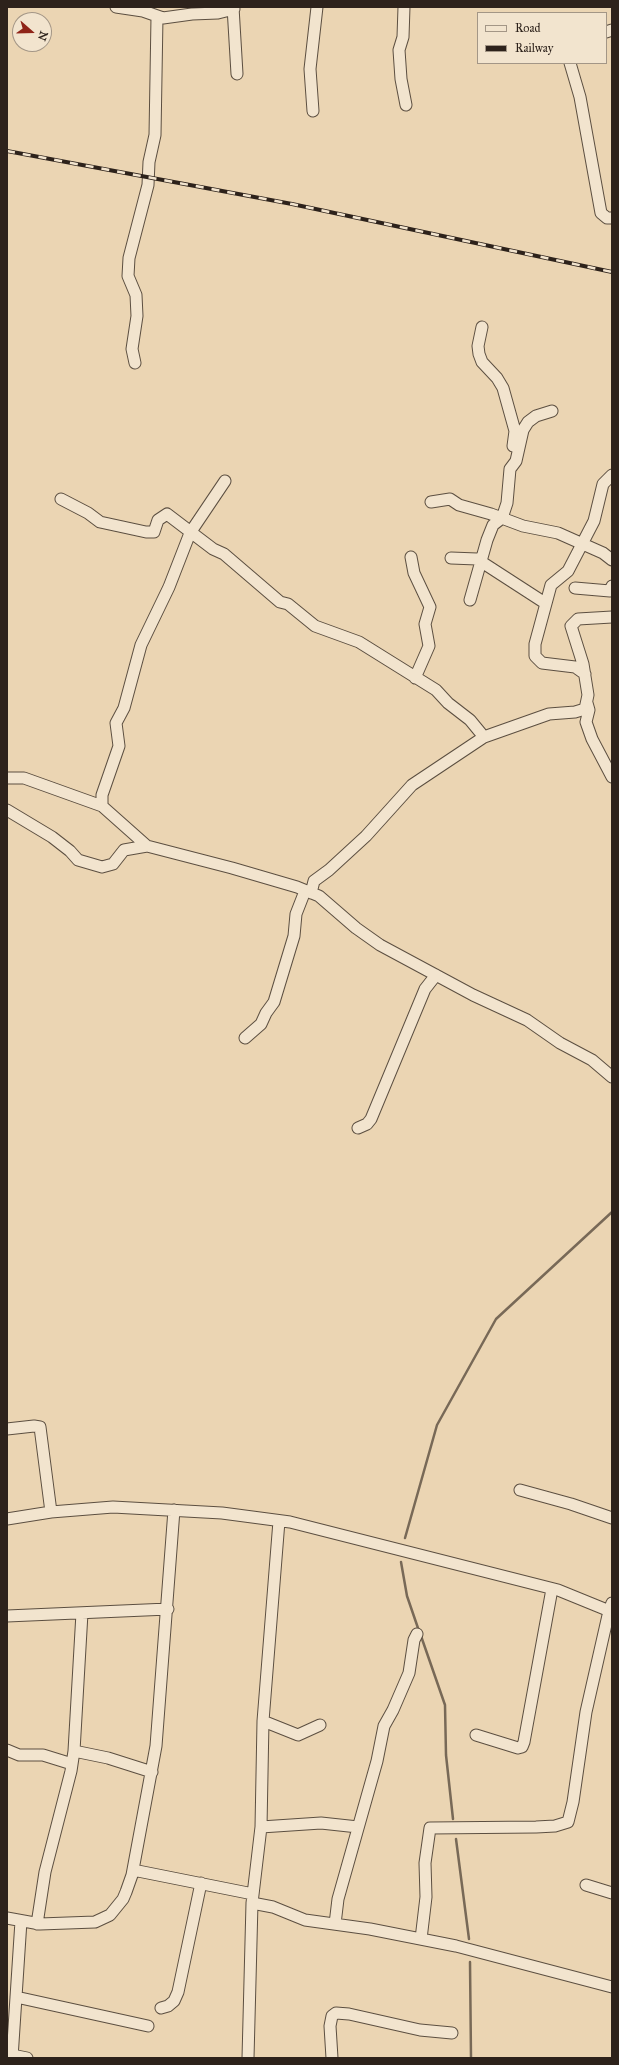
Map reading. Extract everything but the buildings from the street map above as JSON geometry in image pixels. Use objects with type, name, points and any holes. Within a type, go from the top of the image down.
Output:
[{"type":"street","points":[[116,7],[143,12],[157,17],[218,13],[234,8],[237,74]]},
{"type":"street","points":[[313,111],[310,69],[317,7]]},
{"type":"street","points":[[404,7],[403,37],[399,50],[401,79],[406,105]]},
{"type":"street","points":[[135,363],[132,349],[137,316],[136,295],[128,276],[129,258],[148,185],[149,162],[155,135],[157,17]]},
{"type":"street","points":[[570,64],[580,97],[601,213],[607,218],[612,218]]},
{"type":"street","points":[[470,600],[493,525],[502,518],[507,502],[515,431],[503,388],[497,378],[482,362],[478,346],[482,327]]},
{"type":"street","points":[[510,469],[516,461],[523,430],[528,422],[536,416],[552,411]]},
{"type":"street","points":[[585,674],[575,667],[542,664],[535,656],[535,644],[551,585],[568,571],[597,513],[603,484],[612,475]]},
{"type":"street","points":[[102,806],[102,795],[119,746],[116,723],[124,708],[141,645],[169,587],[190,533],[225,481]]},
{"type":"street","points":[[431,502],[450,499],[463,507],[502,518],[523,526],[558,533],[603,553],[612,560]]},
{"type":"street","points":[[61,500],[88,513],[100,522],[146,532],[154,532],[158,520],[167,514],[190,533],[213,549],[224,554],[280,602],[288,604],[316,626],[359,642],[436,690],[448,703],[470,720],[484,737]]},
{"type":"street","points":[[411,558],[414,573],[430,607],[425,624],[429,646],[415,678]]},
{"type":"street","points":[[451,558],[477,559],[545,603]]},
{"type":"street","points":[[575,588],[610,591],[612,586]]},
{"type":"street","points":[[612,617],[578,619],[572,624],[585,674],[587,703],[589,710],[586,722],[592,739],[612,777]]},
{"type":"street","points":[[245,1038],[261,1024],[266,1013],[274,1002],[294,936],[296,914],[314,881],[329,870],[366,836],[412,785],[484,737],[549,714],[574,712],[585,709],[587,703]]},
{"type":"street","points":[[7,778],[24,778],[102,806],[147,846]]},
{"type":"street","points":[[7,810],[52,837],[70,851],[78,860],[102,867],[113,864],[124,850],[147,846],[195,857],[319,896],[373,940],[473,995],[527,1020],[560,1043],[592,1060],[612,1077]]},
{"type":"street","points":[[358,1128],[367,1124],[371,1119],[425,989],[436,975]]},
{"type":"street","points":[[7,1429],[34,1426],[40,1427],[50,1512]]},
{"type":"street","points":[[520,1490],[571,1504],[612,1518]]},
{"type":"street","points":[[7,1519],[50,1512],[114,1507],[222,1513],[307,1525],[552,1589],[611,1609],[586,1712],[573,1802],[568,1822],[555,1826],[536,1827],[430,1828],[425,1863],[426,1897],[421,1939]]},
{"type":"street","points":[[7,1918],[37,1924],[95,1922],[106,1918],[123,1899],[133,1870],[156,1746],[168,1609],[174,1510]]},
{"type":"street","points":[[248,2058],[253,1898],[261,1827],[263,1721],[279,1521]]},
{"type":"street","points":[[476,1735],[518,1748],[522,1747],[552,1589]]},
{"type":"street","points":[[7,1616],[168,1609]]},
{"type":"street","points":[[37,1924],[44,1872],[74,1751],[82,1613]]},
{"type":"street","points":[[335,1924],[338,1900],[377,1761],[384,1726],[393,1710],[408,1673],[413,1645],[417,1634]]},
{"type":"street","points":[[263,1721],[298,1735],[320,1726]]},
{"type":"street","points":[[7,1750],[19,1756],[43,1755],[72,1764]]},
{"type":"street","points":[[74,1751],[108,1758],[152,1772]]},
{"type":"street","points":[[261,1827],[321,1823],[358,1827]]},
{"type":"street","points":[[133,1870],[201,1883],[253,1898],[305,1920],[456,1946],[612,1987]]},
{"type":"street","points":[[161,2008],[168,2006],[174,2001],[178,1992],[201,1883]]},
{"type":"street","points":[[586,1885],[612,1893]]},
{"type":"street","points":[[22,1922],[13,1992],[12,2056],[27,2058]]},
{"type":"street","points":[[13,1992],[148,2026]]},
{"type":"street","points":[[332,2058],[330,2026],[332,2016],[336,2013],[349,2014],[420,2030],[452,2033]]},
{"type":"waterway","points":[[405,1538],[437,1425],[496,1319],[612,1212]]},
{"type":"waterway","points":[[401,1562],[407,1596],[419,1631]]},
{"type":"waterway","points":[[421,1636],[445,1705],[446,1755],[453,1819]]},
{"type":"waterway","points":[[456,1839],[469,1939]]},
{"type":"waterway","points":[[470,1962],[471,2058]]},
{"type":"railway","points":[[7,151],[292,204],[612,272]]}]
